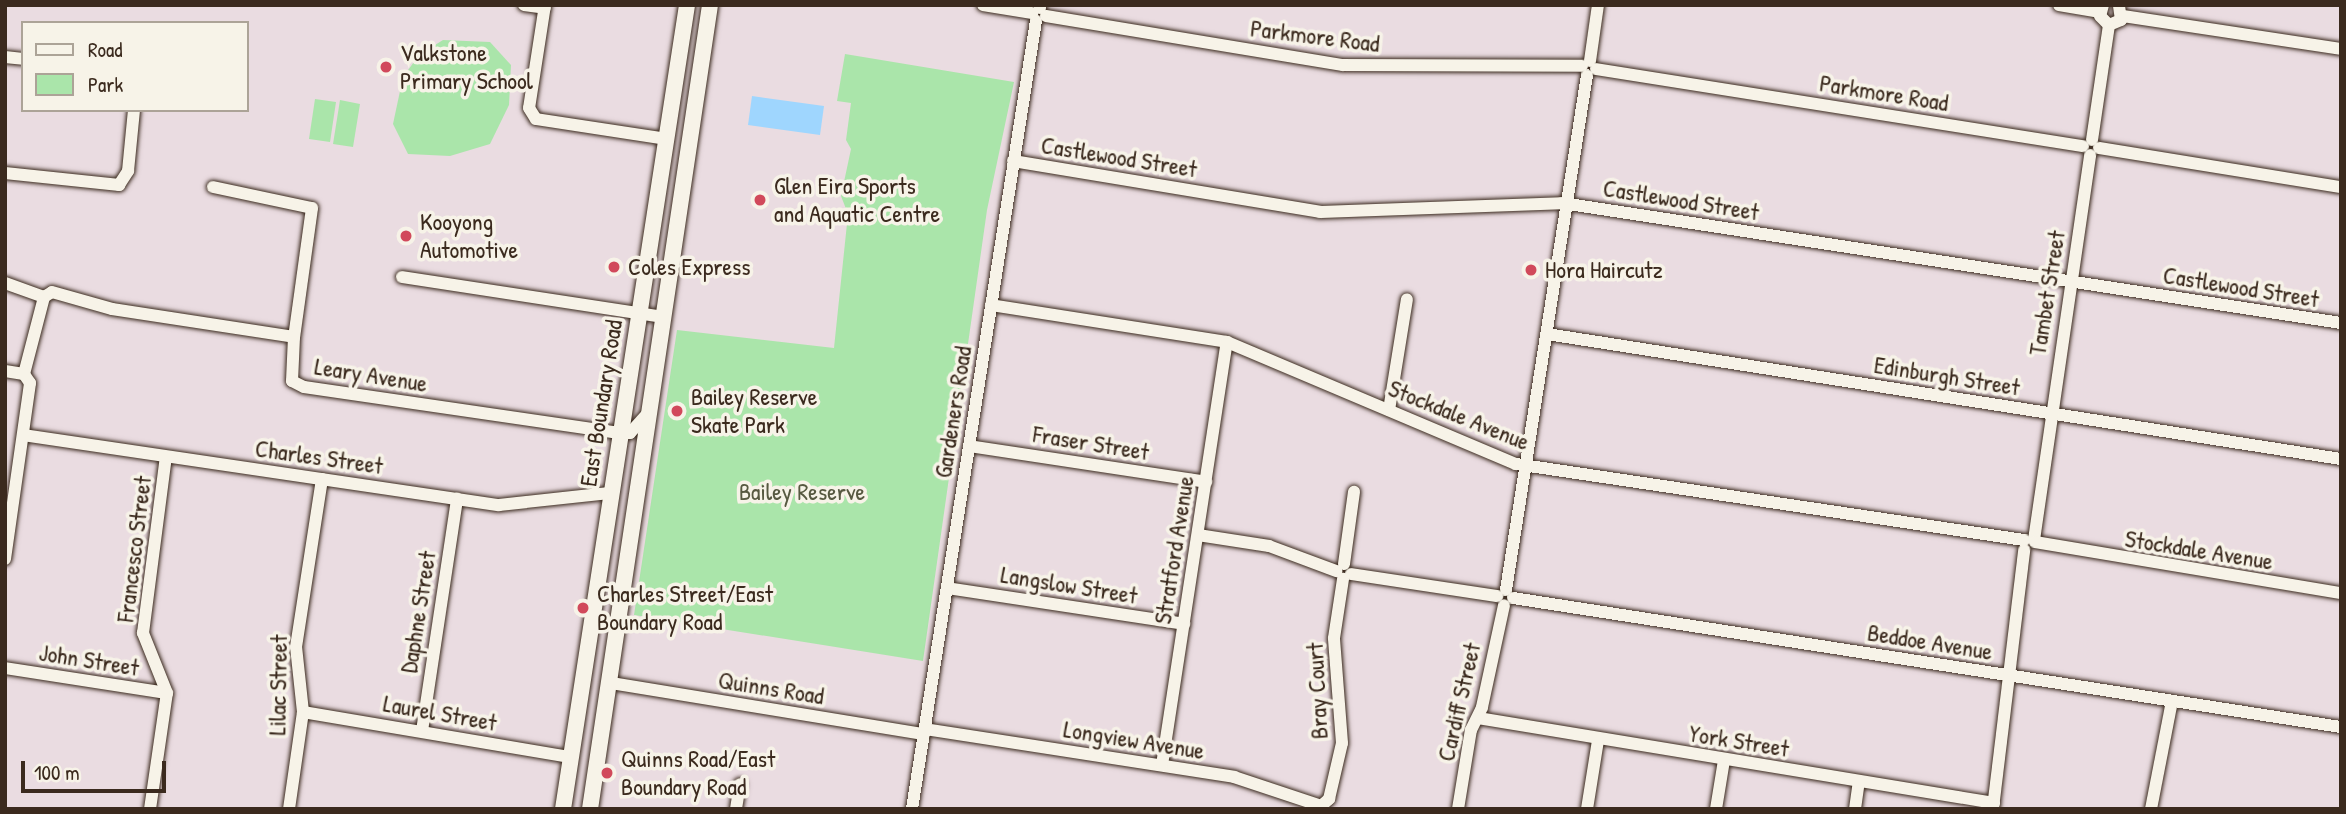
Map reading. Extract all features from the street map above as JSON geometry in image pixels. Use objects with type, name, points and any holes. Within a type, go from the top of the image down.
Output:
[{"type":"main road","name":"East Boundary Road","points":[[563,809],[618,433],[687,5]]},
{"type":"main road","name":"East Boundary Road","points":[[590,809],[611,684],[710,5]]},
{"type":"street","points":[[524,5],[545,7],[529,108],[536,119],[667,139]]},
{"type":"street","name":"Parkmore Road","points":[[983,5],[1343,65],[1588,68],[2341,187]]},
{"type":"street","name":"Cardiff Street","points":[[1458,809],[1505,597],[1598,5]]},
{"type":"street","points":[[2059,5],[2101,8],[2109,24],[2121,11],[2341,49]]},
{"type":"street","name":"Gardeners Road","points":[[912,809],[1013,161],[1039,13]]},
{"type":"street","name":"Tambet Street","points":[[1993,806],[2025,568],[2109,24]]},
{"type":"street","points":[[5,173],[119,186],[128,170],[134,112]]},
{"type":"street","name":"Castlewood Street","points":[[1013,161],[1320,212],[1567,203],[2341,323]]},
{"type":"street","points":[[213,187],[312,208],[294,337]]},
{"type":"street","points":[[402,277],[664,317]]},
{"type":"street","name":"Leary Avenue","points":[[5,283],[44,297],[52,292],[112,309],[294,337],[289,365],[292,381],[304,387],[618,433]]},
{"type":"street","points":[[24,374],[44,297]]},
{"type":"street","points":[[1389,410],[1407,299]]},
{"type":"street","name":"Stockdale Avenue","points":[[991,305],[1227,342],[1526,466],[2341,593]]},
{"type":"street","name":"Edinburgh Street","points":[[1547,334],[2341,459]]},
{"type":"street","name":"Stratford Avenue","points":[[1162,765],[1227,342]]},
{"type":"street","points":[[5,371],[24,374],[30,383],[9,507],[5,559]]},
{"type":"street","points":[[618,433],[630,433],[649,412]]},
{"type":"street","name":"Charles Street","points":[[23,435],[499,505],[610,493]]},
{"type":"street","name":"Fraser Street","points":[[970,446],[1206,482]]},
{"type":"street","name":"Francesco Street","points":[[166,457],[142,633],[167,693]]},
{"type":"street","name":"Lilac Street","points":[[289,809],[303,712],[296,648],[323,479]]},
{"type":"street","name":"Bray Court","points":[[1329,799],[1342,743],[1334,638],[1354,492]]},
{"type":"street","name":"Daphne Street","points":[[422,731],[457,499]]},
{"type":"street","name":"Beddoe Avenue","points":[[1198,535],[1269,546],[1343,572],[2341,727]]},
{"type":"street","name":"Langslow Street","points":[[947,588],[1184,624]]},
{"type":"street","name":"John Street","points":[[5,668],[167,693]]},
{"type":"street","name":"Quinns Road","points":[[611,684],[924,731]]},
{"type":"street","points":[[150,809],[167,693]]},
{"type":"street","points":[[2151,809],[2172,701]]},
{"type":"street","name":"Laurel Street","points":[[303,712],[570,757]]},
{"type":"street","name":"York Street","points":[[1478,718],[1993,806]]},
{"type":"street","name":"Longview Avenue","points":[[924,731],[1234,777],[1311,807],[1329,799]]},
{"type":"street","points":[[1587,809],[1598,740]]},
{"type":"street","points":[[1716,809],[1724,760]]},
{"type":"street","points":[[1855,809],[1859,781]]},
{"type":"street","points":[[736,809],[740,784]]},
{"type":"green space","points":[[443,40],[490,42],[511,65],[509,105],[490,144],[450,156],[408,154],[393,124],[403,77],[419,55]]},
{"type":"green space","name":"Bailey Reserve","points":[[845,54],[1014,82],[987,210],[923,661],[634,615],[677,330],[834,348],[848,214],[841,196],[851,149],[846,140],[851,103],[837,101]]},
{"type":"green space","points":[[315,99],[336,102],[330,142],[309,139]]},
{"type":"green space","points":[[340,100],[360,104],[353,147],[333,144]]},
{"type":"water","points":[[752,96],[824,106],[820,135],[748,125]]},
{"type":"place","name":"Valkstone Primary School","points":[[386,67]]},
{"type":"place","name":"Glen Eira Sports and Aquatic Centre","points":[[760,200]]},
{"type":"place","name":"Kooyong Automotive","points":[[406,236]]},
{"type":"place","name":"Coles Express","points":[[614,267]]},
{"type":"place","name":"Hora Haircutz","points":[[1531,270]]},
{"type":"place","name":"Bailey Reserve Skate Park","points":[[677,411]]},
{"type":"place","name":"Charles Street/East Boundary Road","points":[[583,608]]},
{"type":"place","name":"Quinns Road/East Boundary Road","points":[[607,773]]}]
